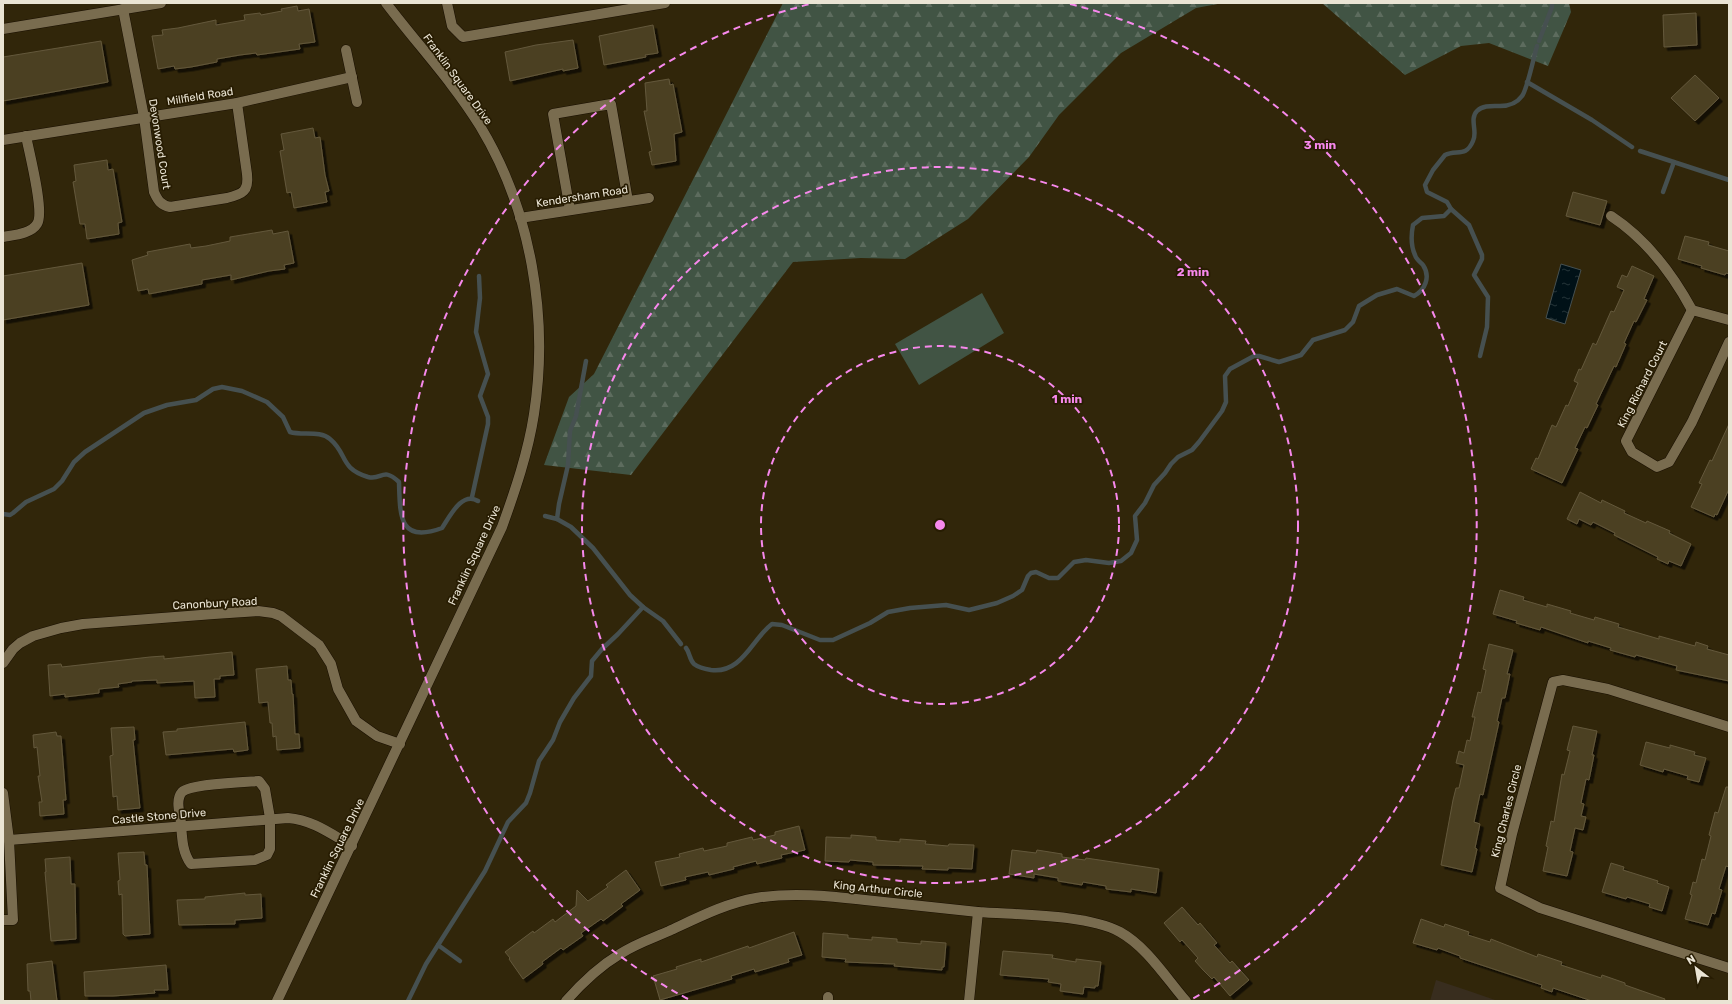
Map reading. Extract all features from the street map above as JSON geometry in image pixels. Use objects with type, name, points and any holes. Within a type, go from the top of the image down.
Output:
[{"type":"street","points":[[3,29],[161,3]]},
{"type":"street","name":"Franklin Square Drive","points":[[277,1001],[352,846],[502,527],[522,470],[534,414],[539,340],[533,271],[520,218],[510,187],[497,158],[479,125],[386,3]]},
{"type":"street","points":[[447,3],[452,26],[463,36],[665,3]]},
{"type":"street","name":"Devonwood Court","points":[[123,9],[144,117],[154,192],[159,202],[170,207],[236,196],[247,187],[247,174],[237,103]]},
{"type":"street","points":[[346,50],[357,102]]},
{"type":"street","name":"Millfield Road","points":[[3,140],[237,103],[352,77]]},
{"type":"street","points":[[570,210],[552,114],[611,104],[628,201]]},
{"type":"street","points":[[3,237],[28,231],[34,228],[39,219],[39,206],[26,136]]},
{"type":"street","name":"Kendersham Road","points":[[520,218],[649,198]]},
{"type":"street","points":[[1611,216],[1625,225],[1658,258],[1679,287],[1692,310],[1729,320]]},
{"type":"street","name":"King Richard Court","points":[[1692,310],[1626,441],[1632,452],[1657,467],[1669,462],[1692,422],[1729,342]]},
{"type":"street","name":"Canonbury Road","points":[[3,663],[13,649],[20,643],[39,634],[61,628],[83,624],[214,614],[258,611],[273,613],[281,616],[319,646],[331,664],[338,689],[356,720],[378,736],[400,744]]},
{"type":"street","name":"King Charles Circle","points":[[1729,727],[1608,689],[1563,680],[1553,682],[1512,834],[1500,888],[1540,908],[1729,968]]},
{"type":"street","points":[[258,781],[265,789],[270,818],[270,849],[267,855],[255,860],[191,864],[185,856],[178,800],[182,792],[193,787],[258,781]]},
{"type":"street","points":[[3,793],[9,840],[13,920],[3,920]]},
{"type":"street","name":"Castle Stone Drive","points":[[9,840],[270,818],[299,819],[314,824],[352,846]]},
{"type":"street","name":"King Arthur Circle","points":[[566,1001],[578,987],[593,974],[625,951],[725,906],[754,898],[786,894],[829,896],[978,912],[1074,920],[1105,926],[1119,932],[1134,942],[1186,1001]]},
{"type":"street","points":[[969,1001],[978,912]]},
{"type":"shaded area","points":[[1436,980],[1472,992],[1498,1001],[1430,1001]]},
{"type":"green space","points":[[783,3],[1223,3],[1196,8],[1121,53],[1059,115],[1029,157],[968,219],[905,259],[861,258],[793,262],[631,475],[544,465],[569,397],[594,374]]},
{"type":"green space","points":[[1322,3],[1569,3],[1571,12],[1548,66],[1489,43],[1461,46],[1405,75]]},
{"type":"green space","points":[[982,293],[1004,333],[919,385],[895,344]]},
{"type":"water","points":[[1561,264],[1581,270],[1565,324],[1546,318]]},
{"type":"building","points":[[297,6],[298,11],[309,9],[315,42],[299,44],[300,49],[257,55],[256,53],[240,55],[217,59],[217,62],[191,67],[175,69],[174,66],[158,69],[152,36],[163,35],[162,30],[216,20],[216,25],[245,20],[244,15],[260,13],[261,15],[282,11],[281,9]]},
{"type":"building","points":[[1696,13],[1697,45],[1664,47],[1663,15]]},
{"type":"building","points":[[653,25],[658,53],[645,55],[646,57],[604,65],[599,36]]},
{"type":"building","points":[[573,40],[578,68],[563,71],[563,69],[510,81],[505,52],[536,45]]},
{"type":"building","points":[[101,41],[108,82],[3,101],[3,57]]},
{"type":"building","points":[[1695,75],[1719,98],[1695,121],[1671,98]]},
{"type":"building","points":[[669,79],[670,85],[673,84],[682,132],[674,134],[676,161],[652,165],[649,152],[652,151],[644,111],[647,111],[645,83]]},
{"type":"building","points":[[313,128],[315,138],[320,137],[325,175],[329,191],[325,192],[327,202],[294,208],[291,192],[287,193],[280,151],[284,150],[281,134]]},
{"type":"building","points":[[107,160],[108,170],[113,169],[122,222],[118,223],[119,234],[87,239],[85,224],[80,224],[73,182],[76,181],[74,165]]},
{"type":"building","points":[[1573,192],[1607,201],[1600,225],[1566,216]]},
{"type":"building","points":[[272,230],[273,234],[288,231],[294,263],[284,265],[285,269],[269,271],[231,280],[231,275],[202,280],[202,284],[149,294],[148,289],[138,291],[132,260],[148,255],[147,252],[190,244],[191,248],[206,246],[230,241],[230,237]]},
{"type":"building","points":[[1685,236],[1709,242],[1708,245],[1729,251],[1729,274],[1726,273],[1725,275],[1701,268],[1702,266],[1678,259]]},
{"type":"building","points":[[82,263],[89,305],[3,320],[3,276]]},
{"type":"building","points":[[1632,266],[1654,276],[1644,299],[1647,300],[1636,322],[1634,321],[1624,343],[1626,344],[1616,367],[1614,366],[1596,404],[1598,405],[1575,448],[1578,449],[1562,483],[1531,469],[1536,458],[1538,459],[1552,425],[1556,427],[1566,405],[1568,406],[1578,383],[1574,381],[1579,369],[1581,370],[1593,343],[1596,345],[1611,311],[1614,312],[1624,290],[1617,287],[1622,275],[1627,277]]},
{"type":"building","points":[[1729,424],[1729,489],[1717,515],[1715,514],[1714,517],[1691,507],[1702,484],[1699,483],[1710,460],[1712,461]]},
{"type":"building","points":[[1580,492],[1601,503],[1602,500],[1625,511],[1624,513],[1646,523],[1647,521],[1670,531],[1669,533],[1691,544],[1681,566],[1669,561],[1668,564],[1657,559],[1658,557],[1614,535],[1615,533],[1593,522],[1591,525],[1579,519],[1577,524],[1567,519]]},
{"type":"building","points":[[1500,590],[1524,597],[1523,600],[1547,607],[1547,604],[1594,620],[1595,617],[1619,624],[1618,627],[1659,639],[1659,636],[1695,646],[1696,642],[1708,646],[1707,649],[1729,655],[1729,681],[1676,670],[1677,666],[1610,650],[1611,648],[1588,641],[1588,643],[1541,627],[1540,630],[1493,614]]},
{"type":"building","points":[[1489,644],[1513,650],[1507,674],[1510,674],[1505,698],[1502,698],[1497,721],[1499,722],[1483,795],[1480,794],[1474,822],[1480,824],[1472,872],[1441,865],[1453,800],[1456,788],[1459,788],[1464,765],[1456,763],[1459,751],[1464,753],[1467,740],[1470,741],[1475,717],[1472,717],[1478,692],[1481,693],[1486,670],[1483,669]]},
{"type":"building","points":[[232,652],[234,675],[220,676],[220,679],[214,679],[215,697],[195,698],[194,681],[157,683],[157,680],[132,681],[118,684],[119,687],[99,689],[99,693],[65,697],[65,694],[50,696],[48,665],[61,664],[62,667],[150,657],[164,656],[164,659]]},
{"type":"building","points":[[287,666],[288,680],[291,680],[293,694],[295,734],[299,734],[300,748],[277,750],[276,736],[273,737],[272,723],[270,723],[268,702],[259,703],[256,669]]},
{"type":"building","points":[[245,722],[248,750],[234,752],[233,749],[166,755],[163,732],[177,731],[177,729]]},
{"type":"building","points":[[1573,726],[1597,731],[1589,780],[1586,779],[1581,803],[1584,804],[1581,816],[1586,817],[1583,830],[1575,828],[1570,851],[1573,852],[1567,876],[1543,871],[1551,821],[1554,822],[1562,774],[1564,775],[1570,751],[1567,750]]},
{"type":"building","points":[[134,727],[135,740],[133,740],[140,808],[118,810],[117,796],[113,797],[110,756],[113,755],[111,728]]},
{"type":"building","points":[[56,732],[57,736],[61,736],[66,800],[63,800],[64,814],[40,816],[39,802],[42,802],[38,776],[40,776],[37,747],[34,748],[33,735]]},
{"type":"building","points":[[1646,742],[1670,748],[1670,745],[1695,752],[1694,755],[1706,758],[1699,782],[1687,779],[1688,776],[1664,769],[1663,772],[1640,765]]},
{"type":"building","points":[[1726,787],[1729,787],[1729,867],[1726,866],[1719,889],[1722,890],[1715,914],[1712,913],[1708,925],[1685,919],[1692,895],[1690,894],[1693,882],[1696,883],[1702,859],[1705,860],[1715,812],[1718,813]]},
{"type":"building","points":[[799,826],[805,850],[781,855],[782,858],[757,864],[756,861],[733,867],[734,869],[709,875],[708,872],[685,877],[686,880],[661,886],[655,862],[680,857],[679,854],[703,848],[704,851],[727,846],[727,843],[752,837],[753,840],[775,835],[775,832]]},
{"type":"building","points":[[851,835],[876,837],[876,840],[900,842],[900,839],[926,841],[925,844],[948,846],[949,844],[974,845],[972,869],[922,869],[923,866],[873,865],[873,862],[850,860],[849,862],[825,861],[826,837],[851,838]]},
{"type":"building","points":[[1012,850],[1036,853],[1037,850],[1062,854],[1062,857],[1085,860],[1086,858],[1159,869],[1156,893],[1131,889],[1131,892],[1106,889],[1106,886],[1083,882],[1082,885],[1058,881],[1058,878],[1034,874],[1034,878],[1009,874]]},
{"type":"building","points":[[144,852],[145,865],[147,865],[150,934],[125,936],[123,934],[122,894],[119,895],[118,881],[120,880],[118,853]]},
{"type":"building","points":[[70,857],[71,884],[75,884],[76,939],[51,941],[45,859]]},
{"type":"building","points":[[1611,863],[1624,867],[1623,870],[1658,881],[1657,883],[1669,887],[1662,911],[1649,907],[1650,904],[1627,897],[1626,899],[1602,892]]},
{"type":"building","points":[[626,870],[640,890],[621,904],[623,906],[603,921],[601,919],[581,933],[583,936],[563,950],[561,948],[523,979],[505,952],[533,931],[534,933],[553,919],[555,922],[576,906],[577,890],[588,901],[608,887],[606,885]]},
{"type":"building","points":[[245,893],[245,895],[261,894],[262,918],[235,920],[235,924],[179,925],[177,900],[205,899],[205,897]]},
{"type":"building","points":[[1182,907],[1198,925],[1200,923],[1217,943],[1214,945],[1230,963],[1232,961],[1249,980],[1230,996],[1214,977],[1212,979],[1204,971],[1195,961],[1198,958],[1182,940],[1180,942],[1164,923]]},
{"type":"building","points":[[1421,919],[1444,927],[1445,924],[1469,932],[1468,935],[1490,942],[1491,939],[1537,957],[1538,954],[1562,962],[1561,965],[1601,978],[1602,975],[1665,999],[1664,1001],[1592,1001],[1553,988],[1552,992],[1541,988],[1542,985],[1460,958],[1460,956],[1438,948],[1437,950],[1413,943]]},
{"type":"building","points":[[794,932],[802,955],[788,959],[789,962],[755,972],[754,969],[731,976],[732,979],[660,1000],[653,976],[677,969],[676,967],[701,959],[701,962],[748,946],[749,948]]},
{"type":"building","points":[[823,933],[848,935],[848,938],[872,940],[872,937],[897,939],[897,942],[921,944],[921,941],[946,943],[944,967],[942,967],[942,970],[894,966],[895,964],[845,962],[846,959],[822,957]]},
{"type":"building","points":[[1003,951],[1053,955],[1052,958],[1076,962],[1076,959],[1101,962],[1098,986],[1095,986],[1095,988],[1084,987],[1083,994],[1060,991],[1061,984],[1048,982],[1049,979],[1000,975]]},
{"type":"building","points":[[52,961],[57,1001],[31,1001],[30,991],[28,991],[27,964]]},
{"type":"building","points":[[166,965],[168,990],[154,990],[155,993],[85,996],[84,972]]},
{"type":"waterway","points":[[1539,41],[1552,7],[1552,3]]},
{"type":"waterway","points":[[1480,356],[1487,327],[1488,297],[1474,275],[1482,259],[1482,255],[1469,225],[1451,209],[1447,202],[1427,192],[1425,185],[1433,170],[1445,155],[1467,150],[1470,146],[1475,134],[1474,118],[1479,109],[1491,106],[1509,105],[1518,101],[1524,93],[1537,46]]},
{"type":"waterway","points":[[1527,82],[1592,120],[1632,147]]},
{"type":"waterway","points":[[1640,151],[1729,180]]},
{"type":"waterway","points":[[1663,192],[1674,162]]},
{"type":"waterway","points":[[686,648],[694,664],[709,670],[722,670],[731,667],[739,661],[765,630],[772,624],[782,625],[820,640],[833,640],[870,623],[888,612],[910,608],[946,605],[969,610],[997,603],[1013,596],[1022,590],[1028,576],[1031,573],[1036,572],[1049,578],[1058,578],[1074,562],[1086,560],[1109,563],[1121,561],[1131,553],[1137,540],[1135,516],[1145,503],[1154,485],[1178,457],[1192,450],[1222,411],[1226,402],[1225,376],[1230,369],[1254,356],[1279,362],[1301,355],[1313,340],[1345,330],[1353,322],[1359,306],[1377,295],[1397,289],[1414,296],[1424,287],[1427,274],[1423,265],[1416,258],[1414,252],[1412,240],[1413,225],[1422,218],[1444,216],[1451,209]]},
{"type":"waterway","points":[[472,497],[488,424],[488,417],[480,396],[488,374],[476,332],[480,298],[479,276]]},
{"type":"waterway","points":[[557,519],[568,465],[570,431],[576,416],[586,361]]},
{"type":"waterway","points":[[3,514],[10,515],[26,502],[54,489],[62,481],[74,462],[85,452],[144,413],[167,405],[196,400],[213,389],[222,387],[242,391],[267,402],[283,417],[290,432],[326,436],[336,445],[348,465],[359,473],[373,478],[385,474],[393,477],[399,482],[402,516],[405,524],[410,529],[417,532],[428,532],[442,528],[457,506],[462,502],[467,499],[478,501]]},
{"type":"waterway","points":[[545,516],[557,519],[571,527],[593,548],[630,595],[643,607],[663,621],[681,644]]},
{"type":"waterway","points":[[408,1001],[426,964],[485,871],[508,822],[526,803],[539,761],[553,740],[560,722],[574,698],[591,676],[592,661],[643,607]]},
{"type":"waterway","points":[[438,945],[460,961]]}]
